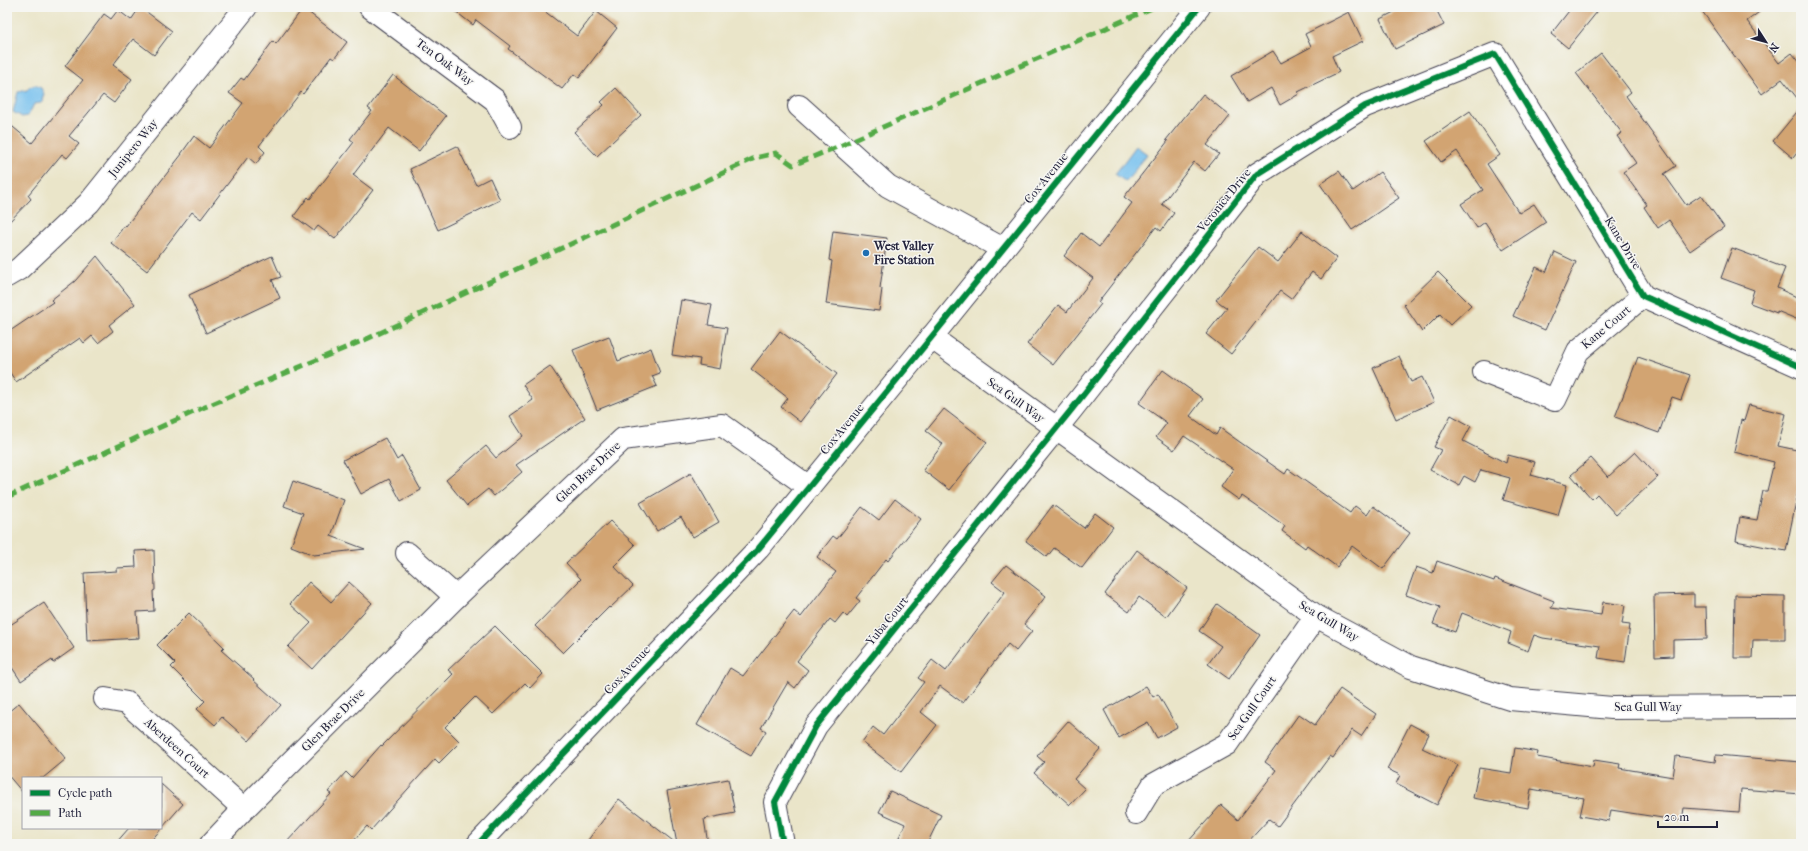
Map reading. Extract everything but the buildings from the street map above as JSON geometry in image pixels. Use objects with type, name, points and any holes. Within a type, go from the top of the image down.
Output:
[{"type":"street","name":"Junipero Way","points":[[7,276],[19,269],[88,203],[246,7]]},
{"type":"street","name":"Ten Oak Way","points":[[370,7],[495,100],[510,127]]},
{"type":"street","name":"Cox Avenue","points":[[478,844],[759,548],[1199,7]]},
{"type":"street","name":"Kane Drive","points":[[1495,54],[1643,296]]},
{"type":"street","name":"Veronica Drive","points":[[1056,428],[1257,174],[1365,106],[1495,54]]},
{"type":"street","points":[[799,106],[888,186],[1003,249]]},
{"type":"street","points":[[1643,296],[1801,367]]},
{"type":"street","name":"Kane Court","points":[[1484,372],[1555,400],[1578,351],[1643,296]]},
{"type":"street","name":"Sea Gull Way","points":[[931,337],[1316,616],[1411,667],[1510,699],[1612,708],[1801,707]]},
{"type":"street","name":"Glen Brae Drive","points":[[211,844],[244,809],[456,597],[623,439],[722,426],[809,488]]},
{"type":"street","name":"Yuba Court","points":[[783,844],[775,802],[816,726],[1056,428]]},
{"type":"street","points":[[407,553],[456,597]]},
{"type":"street","name":"Sea Gull Court","points":[[1136,813],[1153,785],[1227,744],[1316,616]]},
{"type":"street","name":"Aberdeen Court","points":[[105,699],[127,703],[244,809]]},
{"type":"water","points":[[35,85],[41,88],[44,94],[42,99],[44,100],[41,103],[34,104],[28,116],[22,117],[13,112],[18,92],[27,90]]},
{"type":"water","points":[[1136,146],[1147,154],[1126,182],[1115,174]]},
{"type":"marked path","points":[[7,497],[200,409],[369,338],[755,158],[776,153],[793,165],[842,145],[1154,7]]},
{"type":"cycle path","points":[[478,844],[759,548],[1199,7]]},
{"type":"cycle path","points":[[783,844],[775,802],[816,726],[1072,409],[1257,174],[1365,106],[1495,54],[1643,296],[1801,367]]},
{"type":"place","name":"West Valley Fire Station","points":[[866,253]]}]
